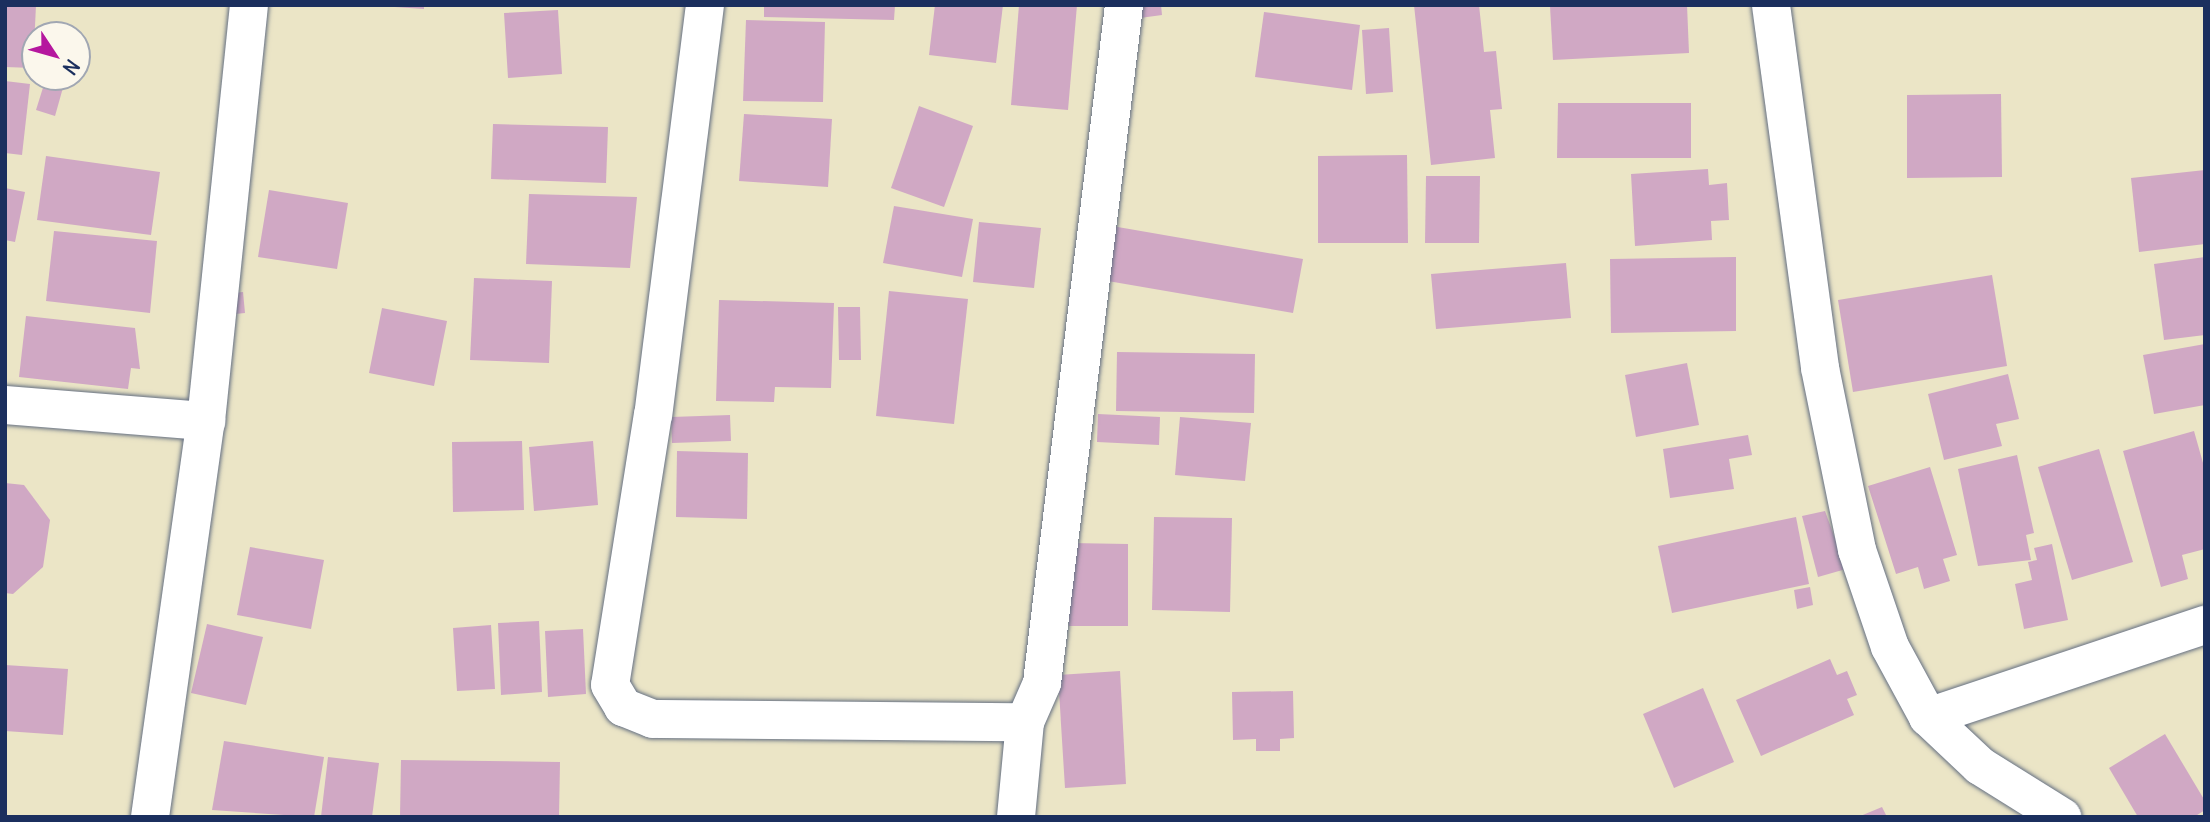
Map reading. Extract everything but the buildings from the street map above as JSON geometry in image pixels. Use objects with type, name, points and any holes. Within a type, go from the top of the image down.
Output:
[{"type":"street","points":[[150,817],[206,421],[249,5]]},
{"type":"street","points":[[705,5],[653,414],[610,685],[624,707],[653,719],[1025,722]]},
{"type":"street","points":[[1016,817],[1025,722],[1042,683],[1124,5]]},
{"type":"street","points":[[1771,5],[1820,368],[1857,550],[1894,657],[1928,717],[1980,766],[2062,817]]},
{"type":"street","points":[[5,405],[206,421]]},
{"type":"street","points":[[1928,717],[2205,625]]}]
